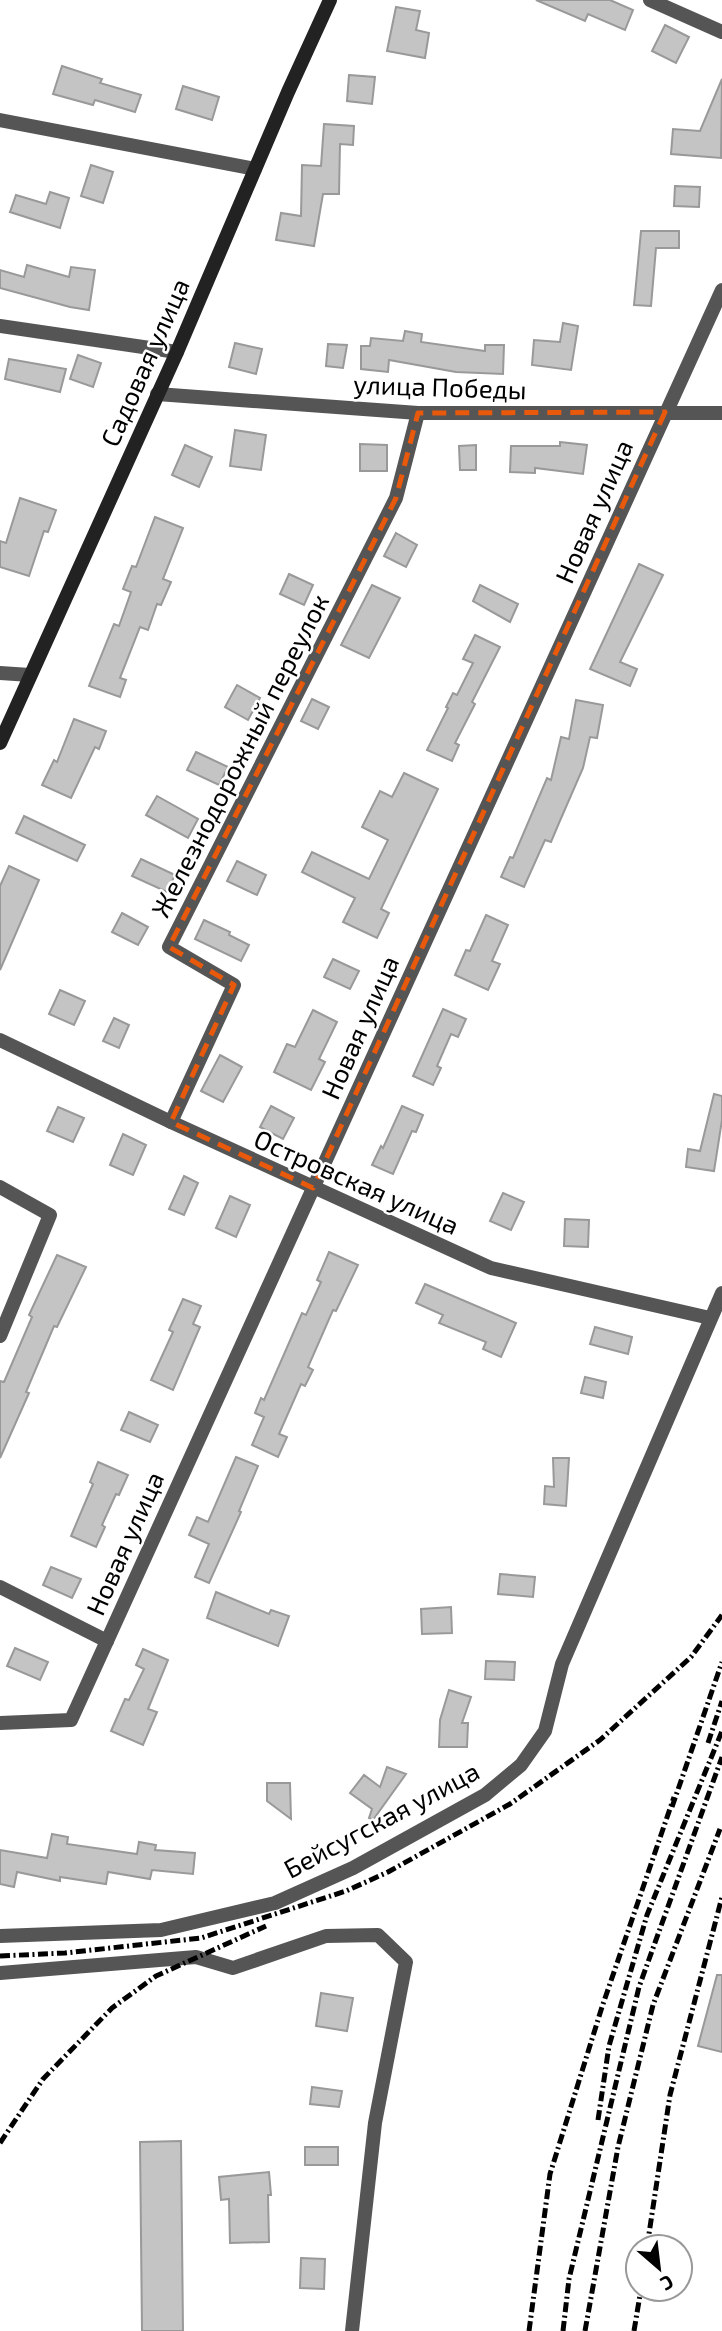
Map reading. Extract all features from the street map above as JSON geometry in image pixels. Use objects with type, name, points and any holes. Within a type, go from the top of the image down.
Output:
[{"type":"street","name":"Садовая улица","points":[[0,743],[177,352],[330,0]]},
{"type":"street","points":[[650,0],[722,32]]},
{"type":"street","points":[[0,120],[255,169]]},
{"type":"street","name":"Новая улица","points":[[0,1723],[71,1720],[722,290]]},
{"type":"street","points":[[0,326],[177,352]]},
{"type":"street","name":"улица Победы","points":[[157,394],[418,413],[722,413]]},
{"type":"street","name":"Железнодорожный переулок","points":[[171,1122],[234,985],[169,947],[396,498],[418,413]]},
{"type":"street","points":[[0,673],[30,675]]},
{"type":"street","name":"Островская улица","points":[[0,1040],[491,1269],[710,1318]]},
{"type":"street","points":[[0,1187],[50,1215],[0,1336]]},
{"type":"street","name":"Бейсугская улица","points":[[0,1936],[161,1930],[275,1903],[353,1868],[485,1795],[521,1765],[545,1731],[562,1664],[722,1293]]},
{"type":"street","points":[[0,1587],[107,1641]]},
{"type":"street","points":[[0,1973],[196,1957],[233,1968],[326,1936],[378,1935],[406,1962],[375,2123],[352,2331]]},
{"type":"highlighted area","points":[[665,412],[313,1188],[171,1122],[234,985],[169,947],[396,498],[418,413]]},
{"type":"building","points":[[536,0],[610,0],[633,10],[625,30],[588,14],[585,21]]},
{"type":"building","points":[[396,7],[420,11],[416,30],[429,33],[425,58],[387,51]]},
{"type":"building","points":[[665,25],[689,37],[676,63],[652,51]]},
{"type":"building","points":[[62,66],[102,79],[100,83],[141,95],[135,112],[95,100],[93,105],[53,94]]},
{"type":"building","points":[[349,75],[375,77],[372,104],[347,101]]},
{"type":"building","points":[[722,79],[721,158],[671,154],[673,129],[700,131]]},
{"type":"building","points":[[183,86],[219,97],[212,120],[176,109]]},
{"type":"building","points":[[324,124],[354,126],[353,145],[340,144],[339,194],[323,194],[314,246],[276,240],[281,213],[301,216],[302,165],[321,166]]},
{"type":"building","points":[[91,165],[113,172],[103,203],[81,196]]},
{"type":"building","points":[[675,186],[700,187],[699,207],[674,206]]},
{"type":"building","points":[[50,192],[69,198],[60,228],[10,212],[16,195],[46,204]]},
{"type":"building","points":[[641,231],[679,231],[679,248],[656,248],[651,306],[634,305]]},
{"type":"building","points":[[27,265],[69,277],[71,267],[95,270],[89,310],[0,288],[0,270],[24,277]]},
{"type":"building","points":[[563,323],[578,326],[571,370],[532,365],[534,340],[560,342]]},
{"type":"building","points":[[405,331],[422,334],[421,342],[485,351],[485,345],[504,345],[503,374],[456,372],[389,360],[388,372],[361,369],[361,346],[370,346],[371,338],[403,341]]},
{"type":"building","points":[[235,343],[262,349],[256,374],[229,367]]},
{"type":"building","points":[[328,344],[347,345],[343,368],[326,366]]},
{"type":"building","points":[[78,355],[101,363],[93,387],[70,379]]},
{"type":"building","points":[[9,359],[66,369],[60,392],[5,379]]},
{"type":"building","points":[[235,430],[266,435],[261,470],[230,466]]},
{"type":"building","points":[[560,442],[587,445],[583,474],[535,468],[535,473],[510,472],[511,446],[560,446]]},
{"type":"building","points":[[360,444],[387,445],[387,471],[360,471]]},
{"type":"building","points":[[185,445],[212,457],[199,487],[172,475]]},
{"type":"building","points":[[476,445],[476,470],[460,470],[459,446]]},
{"type":"building","points":[[20,498],[56,510],[48,532],[44,531],[29,576],[0,567],[0,541],[6,543]]},
{"type":"building","points":[[155,517],[183,528],[163,579],[171,582],[161,605],[157,604],[148,630],[140,627],[120,678],[126,680],[120,697],[89,686],[114,624],[119,626],[131,592],[123,589],[132,566],[136,567]]},
{"type":"building","points":[[396,533],[417,545],[406,567],[384,556]]},
{"type":"building","points":[[639,564],[663,575],[620,662],[637,669],[630,686],[590,669]]},
{"type":"building","points":[[289,574],[313,585],[304,605],[280,594]]},
{"type":"building","points":[[372,585],[400,598],[369,658],[341,645]]},
{"type":"building","points":[[480,585],[518,604],[510,622],[473,601]]},
{"type":"building","points":[[475,635],[500,647],[472,702],[475,704],[455,743],[459,745],[452,761],[427,750],[453,693],[457,695],[473,663],[463,659]]},
{"type":"building","points":[[237,685],[260,698],[248,720],[225,707]]},
{"type":"building","points":[[312,699],[329,707],[318,729],[301,721]]},
{"type":"building","points":[[576,700],[603,705],[597,738],[590,737],[583,768],[551,842],[545,840],[524,887],[501,877],[510,857],[513,858],[547,778],[551,780],[561,737],[569,739]]},
{"type":"building","points":[[74,719],[106,731],[99,749],[95,747],[71,798],[42,785],[54,760],[57,762]]},
{"type":"building","points":[[196,752],[228,767],[219,785],[187,770]]},
{"type":"building","points":[[404,773],[438,789],[381,909],[389,913],[377,938],[343,922],[355,898],[302,872],[312,852],[369,879],[388,840],[362,827],[380,791],[392,797]]},
{"type":"building","points":[[157,796],[198,819],[188,838],[146,815]]},
{"type":"building","points":[[24,816],[85,845],[77,861],[16,833]]},
{"type":"building","points":[[141,859],[175,875],[167,892],[132,876]]},
{"type":"building","points":[[237,861],[266,875],[257,895],[227,881]]},
{"type":"building","points":[[9,866],[39,880],[0,970],[0,886]]},
{"type":"building","points":[[122,913],[148,927],[138,945],[112,932]]},
{"type":"building","points":[[486,915],[508,925],[492,961],[500,964],[488,990],[455,975],[466,950],[470,951]]},
{"type":"building","points":[[204,920],[230,932],[229,935],[249,945],[241,961],[195,939]]},
{"type":"building","points":[[333,959],[359,971],[350,989],[324,977]]},
{"type":"building","points":[[60,990],[85,1001],[74,1025],[49,1014]]},
{"type":"building","points":[[443,1009],[466,1019],[458,1037],[451,1034],[437,1066],[441,1068],[433,1085],[413,1076]]},
{"type":"building","points":[[313,1010],[337,1022],[319,1059],[325,1062],[311,1090],[274,1072],[287,1044],[295,1047]]},
{"type":"building","points":[[114,1018],[129,1025],[119,1048],[103,1041]]},
{"type":"building","points":[[220,1055],[242,1067],[223,1102],[201,1091]]},
{"type":"building","points":[[714,1094],[722,1096],[722,1120],[714,1171],[686,1167],[688,1149],[700,1151]]},
{"type":"building","points":[[271,1106],[294,1118],[283,1139],[260,1127]]},
{"type":"building","points":[[402,1106],[423,1115],[416,1132],[412,1131],[393,1174],[372,1165],[381,1146],[383,1148]]},
{"type":"building","points":[[58,1107],[84,1118],[73,1142],[47,1131]]},
{"type":"building","points":[[123,1134],[146,1145],[133,1175],[110,1165]]},
{"type":"building","points":[[184,1176],[198,1183],[184,1215],[169,1209]]},
{"type":"building","points":[[503,1193],[524,1202],[511,1230],[490,1221]]},
{"type":"building","points":[[230,1196],[250,1205],[236,1237],[216,1228]]},
{"type":"building","points":[[565,1219],[589,1220],[588,1247],[564,1246]]},
{"type":"building","points":[[329,1252],[358,1265],[336,1311],[333,1310],[308,1367],[313,1370],[305,1386],[301,1384],[279,1434],[287,1437],[278,1457],[252,1445],[264,1417],[255,1413],[261,1398],[264,1400],[302,1313],[306,1315],[321,1282],[317,1280]]},
{"type":"building","points":[[57,1255],[86,1267],[57,1327],[54,1326],[26,1392],[29,1393],[0,1458],[0,1381],[4,1382],[32,1317],[29,1315]]},
{"type":"building","points":[[425,1284],[516,1323],[501,1357],[483,1349],[486,1342],[439,1323],[443,1315],[416,1303]]},
{"type":"building","points":[[183,1299],[201,1306],[193,1324],[200,1327],[173,1390],[151,1380],[173,1332],[169,1330]]},
{"type":"building","points":[[595,1327],[632,1337],[628,1354],[590,1344]]},
{"type":"building","points":[[585,1377],[606,1382],[603,1398],[581,1393]]},
{"type":"building","points":[[129,1412],[158,1425],[150,1442],[121,1430]]},
{"type":"building","points":[[236,1457],[258,1466],[209,1583],[195,1577],[209,1544],[189,1535],[197,1517],[208,1522]]},
{"type":"building","points":[[553,1458],[569,1458],[566,1506],[544,1504],[545,1486],[554,1487]]},
{"type":"building","points":[[98,1462],[128,1475],[102,1525],[105,1527],[96,1547],[71,1536],[93,1484],[90,1482]]},
{"type":"building","points":[[51,1567],[81,1579],[72,1598],[43,1585]]},
{"type":"building","points":[[500,1574],[535,1577],[533,1597],[498,1594]]},
{"type":"building","points":[[216,1592],[269,1614],[271,1610],[289,1616],[278,1646],[207,1618]]},
{"type":"building","points":[[451,1607],[452,1633],[422,1634],[421,1609]]},
{"type":"building","points":[[15,1648],[48,1662],[40,1680],[7,1666]]},
{"type":"building","points":[[143,1649],[168,1660],[148,1709],[157,1712],[143,1745],[111,1731],[125,1699],[129,1700],[144,1669],[136,1665]]},
{"type":"building","points":[[486,1661],[515,1662],[514,1680],[485,1679]]},
{"type":"building","points":[[449,1690],[471,1697],[462,1723],[468,1723],[467,1747],[439,1747],[440,1720]]},
{"type":"building","points":[[387,1767],[406,1774],[373,1820],[369,1818],[372,1809],[350,1793],[364,1775],[380,1787]]},
{"type":"building","points":[[267,1783],[290,1783],[291,1819],[267,1801]]},
{"type":"building","points":[[52,1834],[68,1837],[67,1844],[137,1854],[139,1842],[156,1845],[155,1850],[195,1853],[193,1874],[152,1870],[150,1879],[108,1872],[106,1884],[60,1877],[60,1881],[17,1872],[14,1887],[0,1884],[0,1850],[47,1858]]},
{"type":"building","points":[[717,1975],[722,1975],[722,2052],[698,2046]]},
{"type":"building","points":[[321,1993],[353,1998],[347,2031],[316,2026]]},
{"type":"building","points":[[312,2087],[342,2091],[339,2107],[310,2104]]},
{"type":"building","points":[[181,2141],[183,2331],[142,2331],[140,2142]]},
{"type":"building","points":[[305,2147],[338,2147],[338,2165],[305,2165]]},
{"type":"building","points":[[269,2172],[269,2242],[230,2243],[229,2199],[221,2200],[219,2177]]},
{"type":"building","points":[[301,2258],[325,2259],[324,2289],[300,2288]]},
{"type":"railway","points":[[0,1956],[65,1953],[201,1938],[346,1891],[388,1872],[510,1804],[600,1740],[691,1657],[722,1615]]},
{"type":"railway","points":[[672,1807],[722,1662]]},
{"type":"railway","points":[[708,1743],[722,1701]]},
{"type":"railway","points":[[598,2120],[609,2046],[647,1915],[722,1731]]},
{"type":"railway","points":[[563,2331],[569,2279],[639,1987],[722,1757]]},
{"type":"railway","points":[[529,2331],[550,2174],[602,2007],[674,1797]]},
{"type":"railway","points":[[585,2331],[618,2147],[653,2005],[720,1829]]},
{"type":"railway","points":[[649,2233],[670,2095],[722,1897]]},
{"type":"railway","points":[[0,2143],[43,2079],[112,2008],[156,1976],[266,1926]]},
{"type":"railway","points":[[634,2331],[639,2303]]}]
